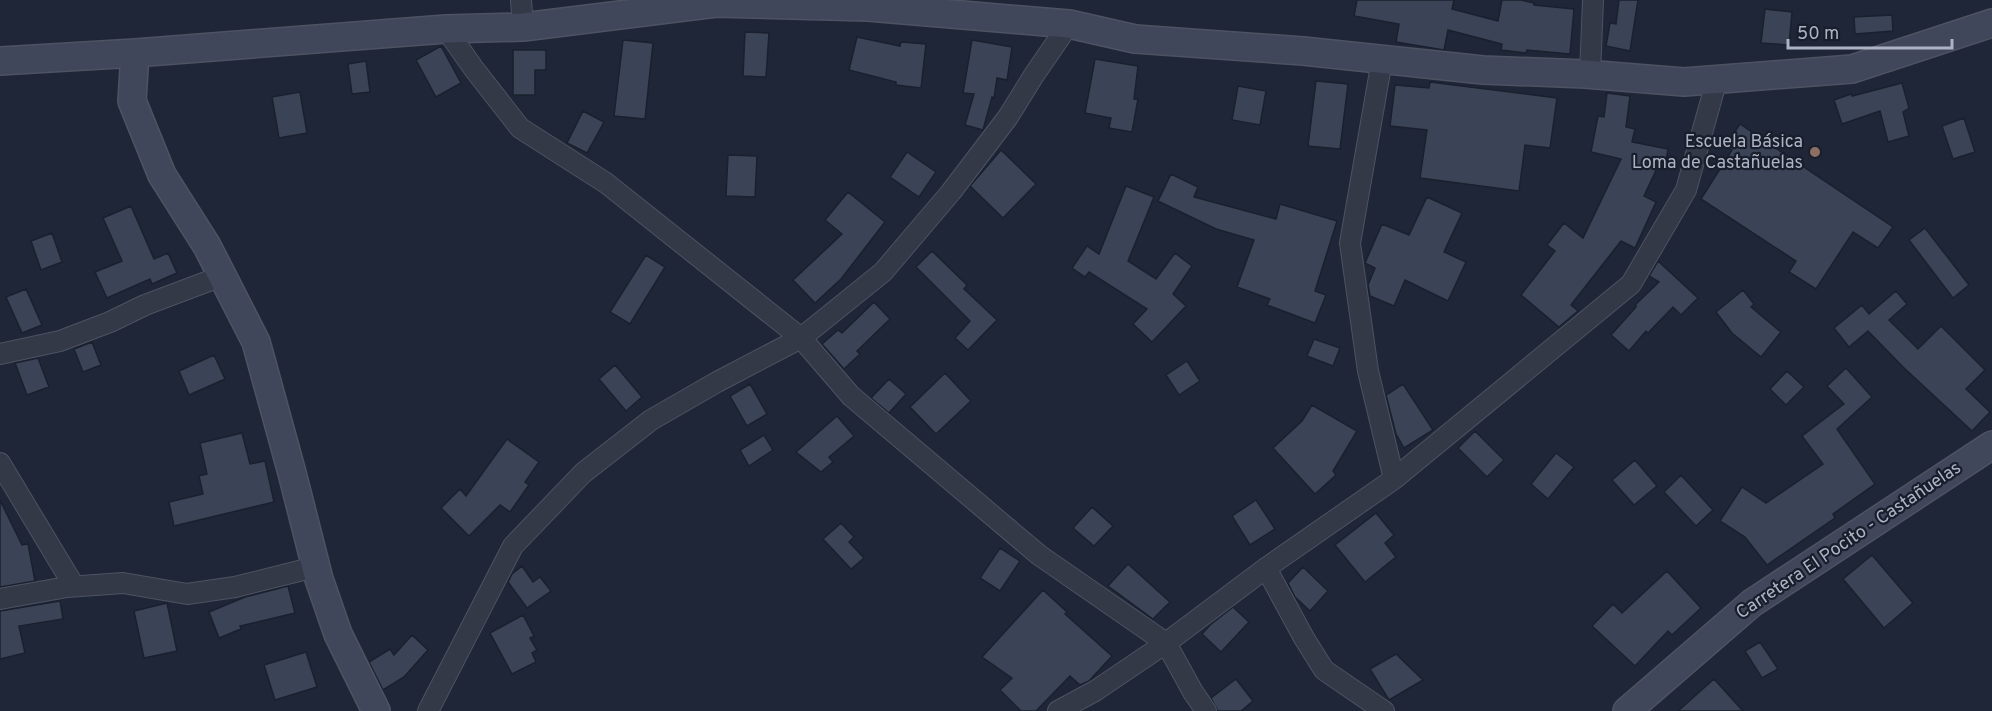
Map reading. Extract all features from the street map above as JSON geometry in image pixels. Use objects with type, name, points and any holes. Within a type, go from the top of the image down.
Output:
[{"type":"main road","points":[[0,61],[446,29],[523,27],[718,2],[868,7],[1069,24],[1136,39],[1303,51],[1483,70],[1590,74],[1684,82],[1852,69],[1992,23]]},
{"type":"main road","points":[[135,53],[132,101],[162,175],[207,246],[256,342],[315,567],[338,634],[376,711]]},
{"type":"main road","name":"Carretera El Pocito - Castañuelas","points":[[1627,711],[1752,603],[1992,445]]},
{"type":"street","points":[[521,0],[523,27]]},
{"type":"street","points":[[1590,74],[1593,0]]},
{"type":"street","points":[[428,711],[513,546],[583,473],[651,420],[801,338],[883,272],[951,192],[1008,117],[1069,24]]},
{"type":"street","points":[[446,29],[520,128],[606,183],[801,338],[851,396],[1039,555],[1166,643],[1206,711]]},
{"type":"street","points":[[1382,60],[1350,243],[1368,371],[1394,479]]},
{"type":"street","points":[[1058,711],[1095,691],[1166,643],[1266,568],[1394,479],[1631,284],[1686,190],[1717,79]]},
{"type":"street","points":[[0,354],[60,341],[222,276]]},
{"type":"street","points":[[0,463],[74,586]]},
{"type":"street","points":[[0,599],[74,586],[123,583],[187,594],[235,587],[315,567]]},
{"type":"street","points":[[1266,568],[1324,670],[1384,711]]},
{"type":"building","points":[[1357,0],[1454,0],[1452,9],[1498,21],[1502,0],[1521,0],[1534,3],[1534,5],[1574,9],[1570,54],[1501,50],[1502,44],[1448,30],[1444,50],[1396,42],[1399,24],[1354,16]]},
{"type":"building","points":[[1619,0],[1638,0],[1630,51],[1606,46],[1610,23],[1616,24]]},
{"type":"building","points":[[1765,9],[1792,12],[1789,45],[1761,43]]},
{"type":"building","points":[[1892,15],[1893,31],[1855,34],[1854,17]]},
{"type":"building","points":[[745,32],[769,33],[766,77],[743,76]]},
{"type":"building","points":[[857,37],[900,46],[901,42],[926,44],[921,88],[896,85],[896,82],[849,70]]},
{"type":"building","points":[[623,40],[653,43],[645,119],[614,116]]},
{"type":"building","points":[[972,40],[1012,47],[1007,80],[997,78],[994,98],[992,97],[983,130],[965,125],[974,94],[963,93]]},
{"type":"building","points":[[441,46],[461,83],[436,97],[416,60]]},
{"type":"building","points":[[513,50],[546,50],[546,70],[535,70],[535,95],[513,95]]},
{"type":"building","points":[[1095,59],[1138,66],[1134,99],[1138,99],[1132,132],[1109,128],[1111,118],[1085,113]]},
{"type":"building","points":[[366,61],[370,92],[352,94],[348,64]]},
{"type":"building","points":[[1316,81],[1348,84],[1340,149],[1308,146]]},
{"type":"building","points":[[1430,82],[1557,98],[1550,148],[1525,145],[1519,191],[1420,178],[1427,130],[1390,126],[1395,85],[1429,88]]},
{"type":"building","points":[[1902,83],[1909,108],[1903,112],[1909,136],[1888,142],[1880,111],[1842,124],[1834,100]]},
{"type":"building","points":[[1238,86],[1266,91],[1260,125],[1232,120]]},
{"type":"building","points":[[300,92],[307,133],[279,138],[272,97]]},
{"type":"building","points":[[1607,93],[1630,96],[1626,127],[1635,129],[1632,142],[1668,149],[1665,167],[1658,166],[1644,196],[1656,202],[1635,248],[1621,241],[1571,305],[1578,311],[1559,327],[1521,295],[1555,251],[1547,245],[1564,223],[1583,238],[1621,159],[1591,152],[1598,116],[1604,117]]},
{"type":"building","points":[[583,111],[604,122],[587,153],[567,143]]},
{"type":"building","points":[[1964,118],[1975,152],[1953,159],[1942,126]]},
{"type":"building","points":[[1740,124],[1893,227],[1878,248],[1853,232],[1816,289],[1789,272],[1796,261],[1701,199],[1732,150],[1725,146]]},
{"type":"building","points":[[1001,150],[1036,184],[1003,218],[970,186]]},
{"type":"building","points":[[907,152],[936,172],[919,197],[890,177]]},
{"type":"building","points":[[728,155],[757,156],[755,197],[726,196]]},
{"type":"building","points":[[1171,174],[1198,187],[1194,197],[1276,219],[1280,204],[1337,221],[1315,291],[1326,295],[1315,323],[1267,305],[1270,299],[1237,287],[1254,240],[1216,229],[1158,201]]},
{"type":"building","points":[[1126,186],[1154,197],[1128,261],[1156,279],[1175,253],[1192,266],[1173,294],[1186,306],[1152,342],[1133,324],[1147,309],[1089,272],[1085,277],[1072,268],[1087,246],[1099,254]]},
{"type":"building","points":[[848,192],[885,222],[841,279],[815,303],[793,280],[842,234],[825,220]]},
{"type":"building","points":[[1427,197],[1462,213],[1444,252],[1466,262],[1448,301],[1405,280],[1394,306],[1370,296],[1368,285],[1375,268],[1365,263],[1382,224],[1409,235]]},
{"type":"building","points":[[131,206],[154,259],[168,253],[177,273],[152,284],[150,279],[107,298],[95,272],[122,261],[103,218]]},
{"type":"building","points":[[1925,228],[1969,285],[1953,298],[1909,240]]},
{"type":"building","points":[[52,233],[62,262],[41,270],[31,241]]},
{"type":"building","points":[[932,251],[967,285],[964,289],[997,320],[968,350],[955,338],[970,321],[916,267]]},
{"type":"building","points":[[646,255],[665,267],[630,324],[610,312]]},
{"type":"building","points":[[1658,261],[1698,298],[1681,315],[1673,307],[1648,333],[1646,331],[1629,351],[1611,335],[1636,307],[1636,304],[1659,282],[1649,276]]},
{"type":"building","points":[[26,289],[42,325],[22,333],[6,297]]},
{"type":"building","points":[[1743,290],[1754,304],[1751,307],[1781,332],[1761,357],[1732,333],[1716,312]]},
{"type":"building","points":[[1896,291],[1907,304],[1889,320],[1918,349],[1941,326],[1985,370],[1966,389],[1990,412],[1972,431],[1868,331],[1849,347],[1834,328],[1862,305],[1869,314]]},
{"type":"building","points":[[874,302],[890,319],[857,351],[860,354],[844,369],[822,344],[838,330],[842,333]]},
{"type":"building","points":[[1314,339],[1340,348],[1333,366],[1307,356]]},
{"type":"building","points":[[92,342],[101,365],[83,372],[74,349]]},
{"type":"building","points":[[214,355],[225,379],[189,395],[179,371]]},
{"type":"building","points":[[38,358],[49,387],[27,395],[15,363]]},
{"type":"building","points":[[1187,361],[1200,381],[1179,395],[1166,375]]},
{"type":"building","points":[[615,365],[642,397],[626,411],[599,379]]},
{"type":"building","points":[[1846,368],[1872,397],[1837,429],[1875,484],[1833,514],[1835,518],[1767,565],[1745,537],[1720,521],[1742,487],[1766,503],[1823,464],[1802,436],[1844,404],[1827,386]]},
{"type":"building","points":[[1787,371],[1804,387],[1786,405],[1770,389]]},
{"type":"building","points":[[945,373],[971,401],[936,434],[910,407]]},
{"type":"building","points":[[889,379],[906,394],[889,413],[871,398]]},
{"type":"building","points":[[750,384],[767,414],[747,426],[730,396]]},
{"type":"building","points":[[1403,384],[1433,430],[1404,448],[1396,434],[1386,395]]},
{"type":"building","points":[[1312,405],[1357,431],[1333,471],[1336,475],[1315,494],[1273,448],[1302,421]]},
{"type":"building","points":[[837,416],[854,436],[829,457],[833,462],[821,472],[796,452]]},
{"type":"building","points":[[1475,431],[1504,460],[1487,477],[1458,448]]},
{"type":"building","points":[[242,433],[250,464],[265,461],[274,502],[174,526],[169,502],[203,494],[199,476],[207,474],[200,443]]},
{"type":"building","points":[[764,435],[773,450],[749,466],[740,450]]},
{"type":"building","points":[[507,439],[539,462],[525,482],[529,485],[510,512],[500,505],[469,536],[441,508],[460,489],[466,496]]},
{"type":"building","points":[[1556,453],[1574,467],[1548,499],[1531,484]]},
{"type":"building","points":[[1635,460],[1657,486],[1634,505],[1612,480]]},
{"type":"building","points":[[1681,475],[1713,510],[1696,526],[1664,492]]},
{"type":"building","points":[[0,500],[22,545],[28,544],[35,581],[0,587]]},
{"type":"building","points":[[1256,500],[1275,529],[1250,545],[1232,516]]},
{"type":"building","points":[[1092,507],[1113,526],[1094,546],[1073,528]]},
{"type":"building","points":[[1376,513],[1394,535],[1385,543],[1396,557],[1365,582],[1335,545]]},
{"type":"building","points":[[841,523],[854,537],[849,542],[864,558],[851,569],[823,539]]},
{"type":"building","points":[[1000,548],[1020,561],[1000,591],[980,578]]},
{"type":"building","points":[[1872,555],[1913,603],[1884,628],[1843,579]]},
{"type":"building","points":[[1128,564],[1170,602],[1153,619],[1108,586]]},
{"type":"building","points":[[522,566],[533,582],[540,577],[551,591],[527,608],[508,582],[512,574]]},
{"type":"building","points":[[1303,567],[1328,591],[1310,611],[1295,597],[1288,583]]},
{"type":"building","points":[[1667,571],[1701,608],[1672,635],[1668,631],[1635,666],[1592,626],[1613,604],[1622,613]]},
{"type":"building","points":[[288,586],[295,613],[240,626],[241,629],[219,638],[209,612],[245,597]]},
{"type":"building","points":[[1043,590],[1067,612],[1065,614],[1112,656],[1089,681],[1080,685],[1070,676],[1036,711],[1021,711],[1000,690],[1012,678],[982,657]]},
{"type":"building","points":[[60,601],[63,619],[19,626],[25,653],[0,659],[0,611]]},
{"type":"building","points":[[167,603],[177,651],[144,658],[134,611]]},
{"type":"building","points":[[1233,607],[1249,622],[1221,652],[1202,634]]},
{"type":"building","points":[[523,615],[534,636],[530,638],[537,650],[532,653],[536,662],[512,674],[490,633]]},
{"type":"building","points":[[412,635],[428,650],[404,677],[383,690],[369,662],[390,649],[394,655]]},
{"type":"building","points":[[1760,642],[1778,669],[1762,678],[1745,651]]},
{"type":"building","points":[[306,652],[317,687],[275,700],[264,665]]},
{"type":"building","points":[[1396,654],[1423,680],[1389,700],[1370,669]]},
{"type":"building","points":[[1236,679],[1253,701],[1241,711],[1218,711],[1211,698]]},
{"type":"building","points":[[1714,679],[1743,711],[1678,711]]},
{"type":"place","name":"Escuela Básica Loma de Castañuelas","points":[[1815,152]]}]
